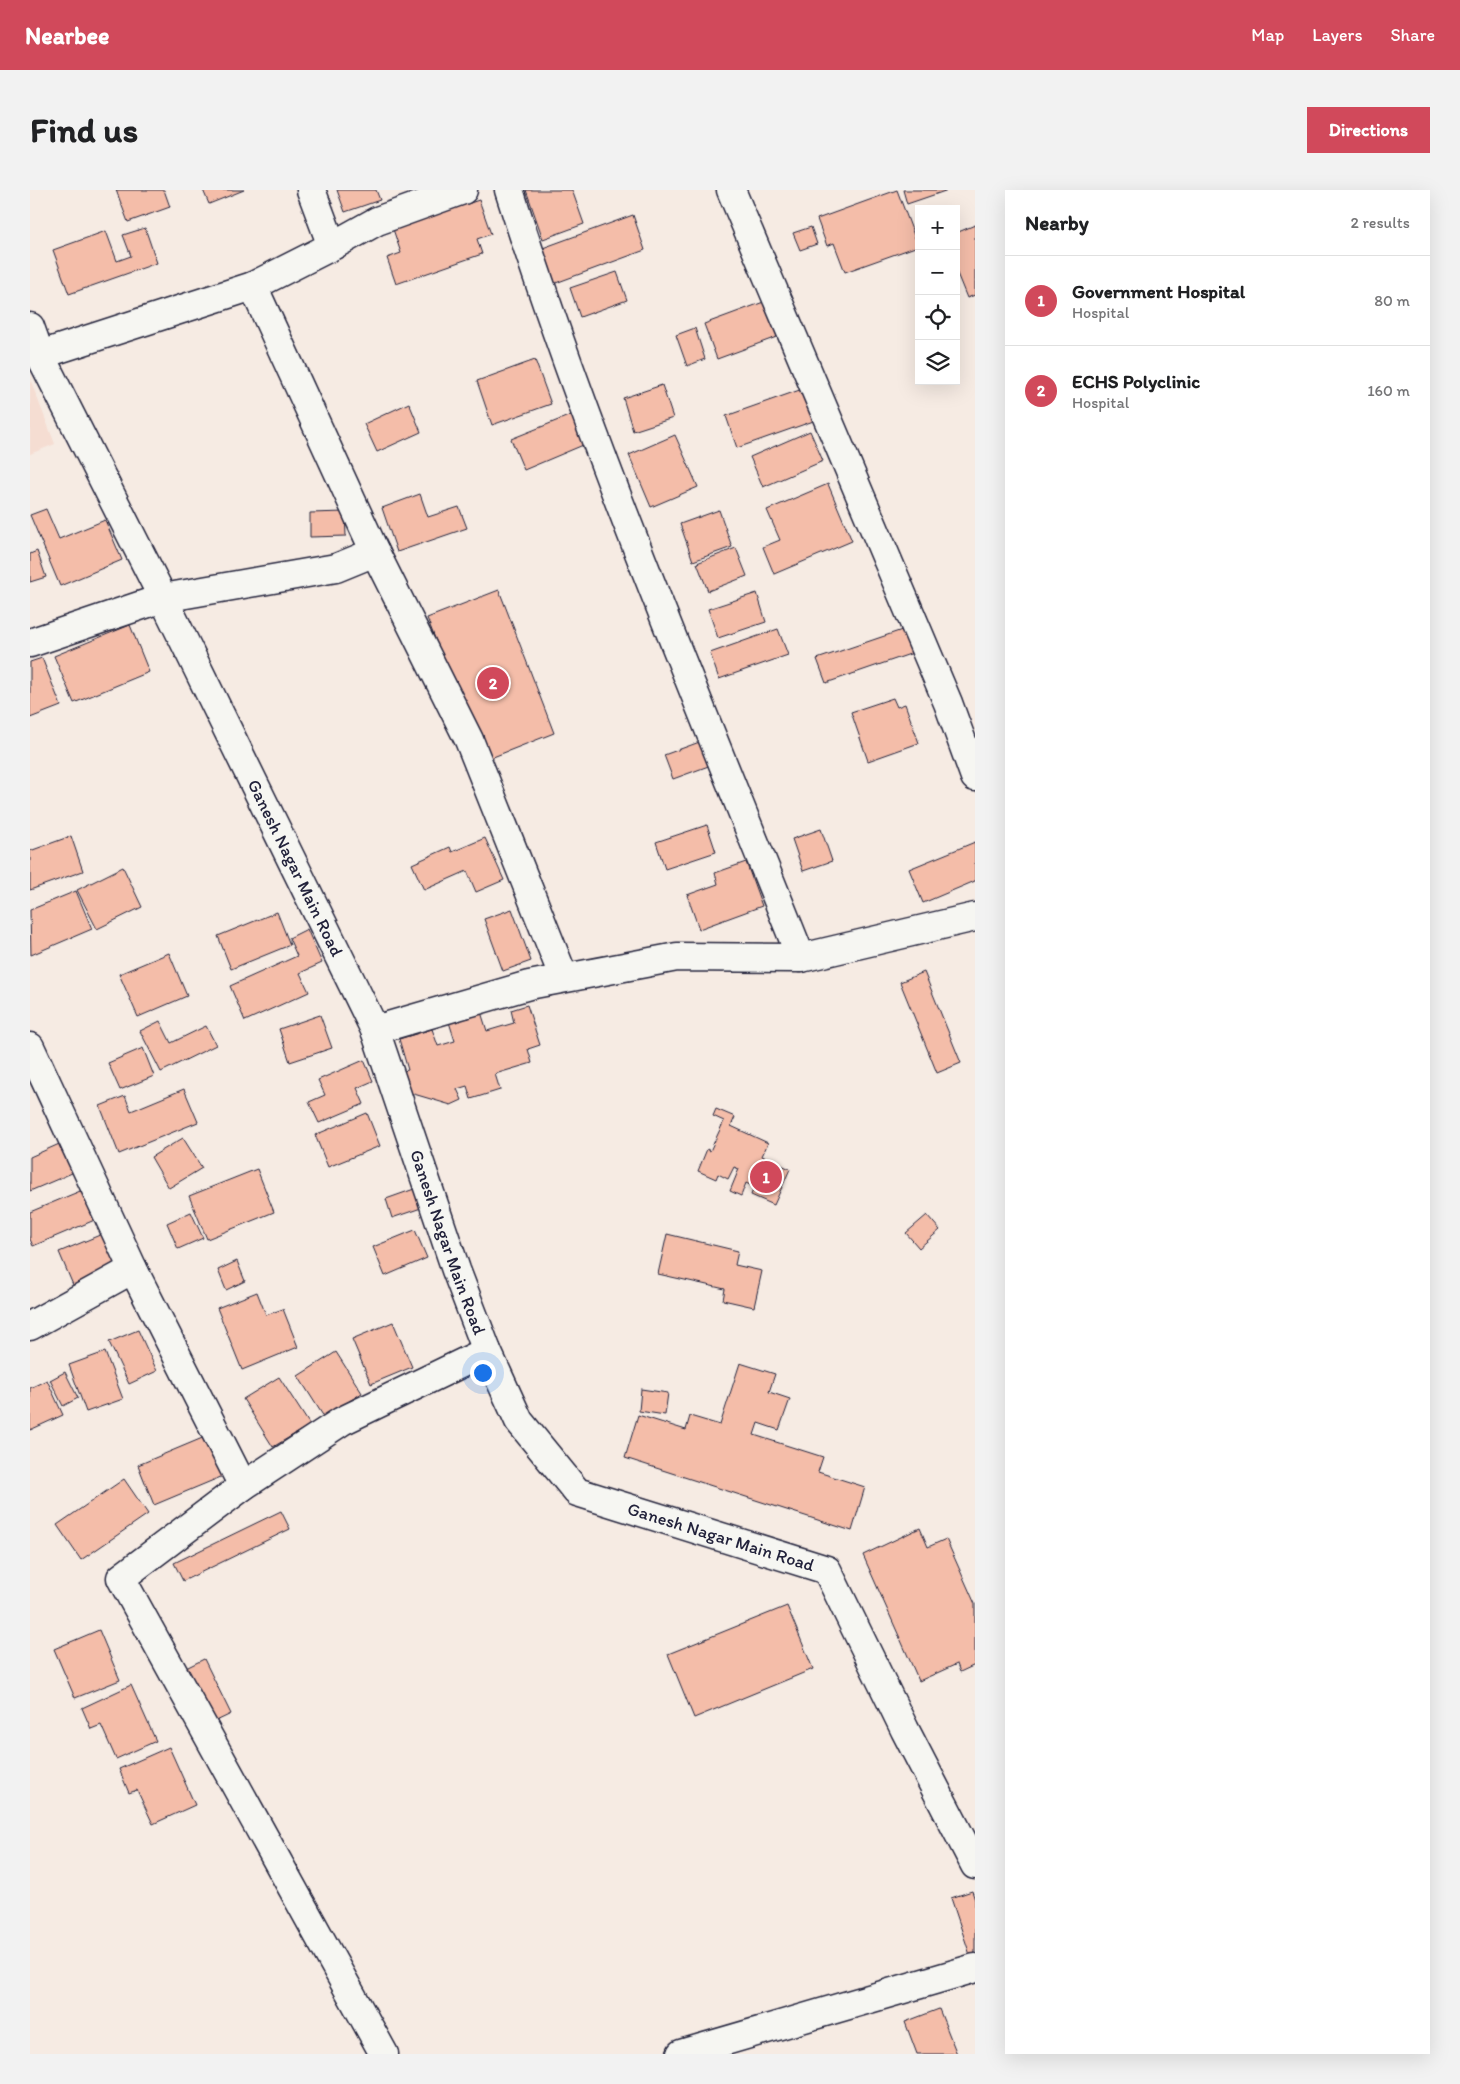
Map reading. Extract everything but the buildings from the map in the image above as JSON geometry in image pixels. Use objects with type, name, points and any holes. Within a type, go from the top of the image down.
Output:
[{"type":"street","points":[[311,190],[332,246]]},
{"type":"street","points":[[40,355],[253,286],[332,246],[376,221],[463,190]]},
{"type":"street","points":[[509,190],[542,293],[585,412],[801,958]]},
{"type":"street","points":[[732,190],[948,703],[975,777]]},
{"type":"street","points":[[253,286],[375,552],[469,740],[564,978]]},
{"type":"street","name":"Ganesh Nagar Main Road","points":[[30,327],[40,355],[163,598],[375,1030],[456,1270],[487,1351],[519,1421],[577,1492],[827,1570],[905,1730],[975,1865]]},
{"type":"street","points":[[30,643],[163,598],[336,568],[375,552]]},
{"type":"street","points":[[375,1030],[529,985],[564,978],[677,957],[801,958],[975,917]]},
{"type":"street","points":[[30,1047],[134,1269],[244,1486]]},
{"type":"street","points":[[30,1326],[134,1269]]},
{"type":"street","points":[[384,2054],[121,1578],[244,1486],[342,1421],[487,1351]]},
{"type":"street","points":[[681,2054],[975,1968]]},
{"type":"shaded area","points":[[30,379],[55,444],[30,454]]},
{"type":"place","name":"ECHS Polyclinic","points":[[493,683]]},
{"type":"place","name":"Government Hospital","points":[[766,1177]]}]
